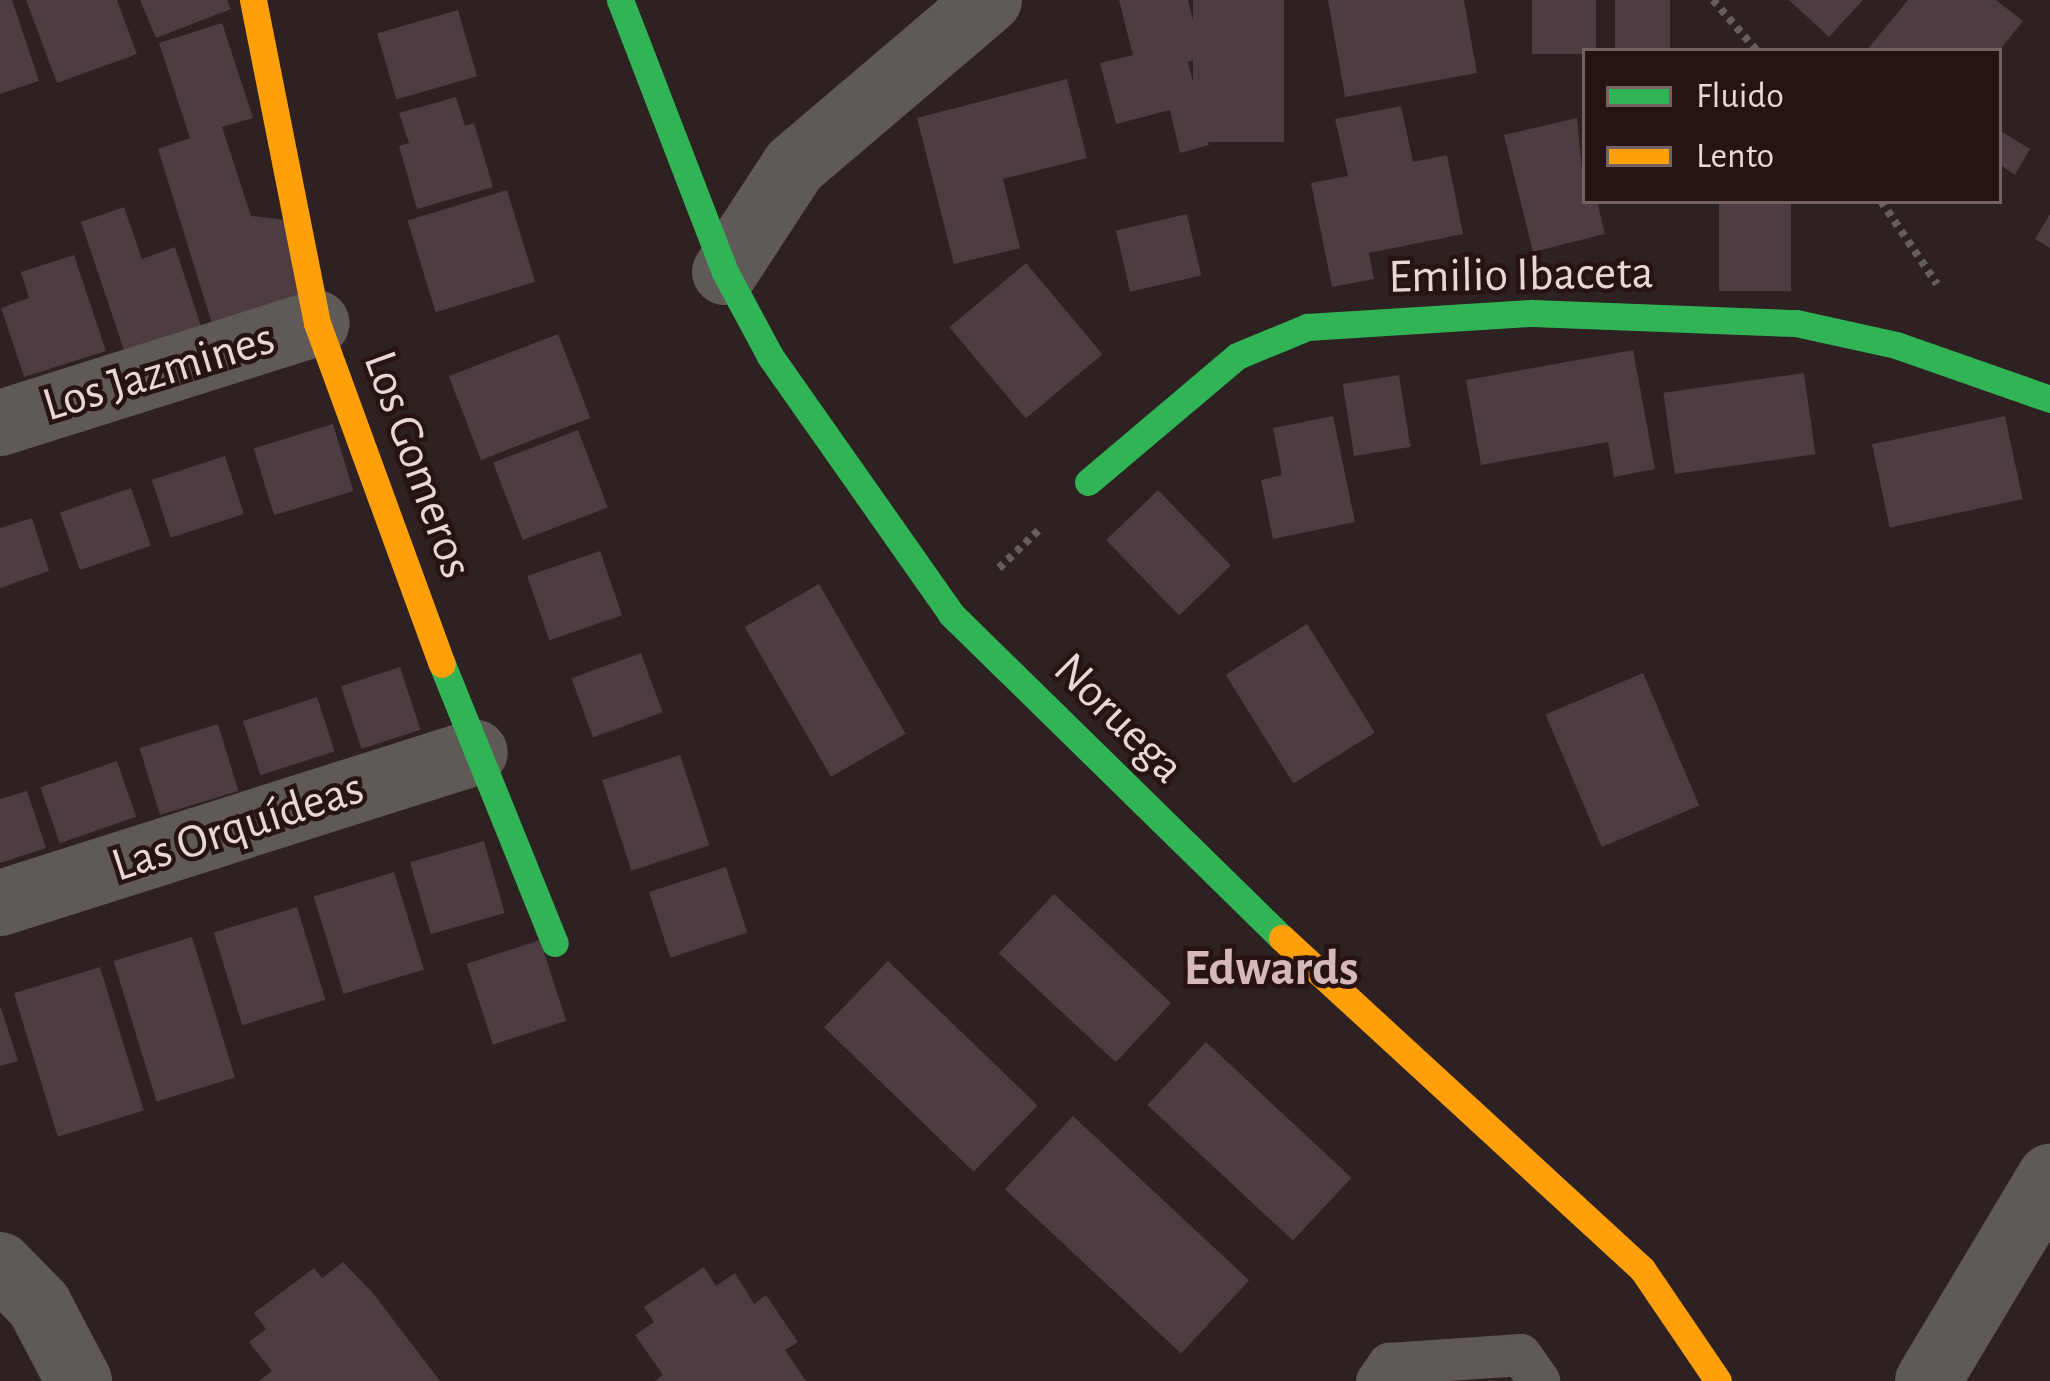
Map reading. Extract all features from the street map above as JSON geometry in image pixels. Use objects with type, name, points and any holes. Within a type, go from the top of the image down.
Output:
[{"type":"street","name":"Los Gomeros","points":[[253,0],[317,323],[475,752],[555,943]]},
{"type":"street","name":"Noruega","points":[[620,0],[725,272],[770,356],[951,614],[1139,806],[1626,1253],[1718,1381]]},
{"type":"street","points":[[725,272],[794,166],[989,0]]},
{"type":"street","name":"Emilio Ibaceta","points":[[1088,482],[1237,356],[1307,327],[1532,313],[1796,323],[2000,377],[2050,399]]},
{"type":"street","name":"Los Jazmines","points":[[0,423],[317,323]]},
{"type":"street","name":"Las Orquídeas","points":[[0,903],[475,752]]},
{"type":"street","points":[[1928,1381],[2050,1177]]},
{"type":"street","points":[[0,1265],[39,1305],[79,1381]]},
{"type":"lane","points":[[1377,1381],[1389,1364],[1521,1355],[1539,1381]]},
{"type":"path","points":[[1713,0],[1754,48]]},
{"type":"path","points":[[951,614],[1088,482]]},
{"type":"building","points":[[0,0],[12,0],[39,81],[0,94]]},
{"type":"building","points":[[26,0],[117,0],[137,54],[57,83]]},
{"type":"building","points":[[140,0],[227,0],[231,9],[156,38]]},
{"type":"building","points":[[1119,0],[1188,0],[1202,57],[1188,62],[1209,145],[1180,153],[1170,110],[1116,124],[1100,63],[1133,55]]},
{"type":"building","points":[[1193,0],[1284,0],[1284,142],[1193,142]]},
{"type":"building","points":[[1328,0],[1464,0],[1477,73],[1345,97]]},
{"type":"building","points":[[1532,0],[1596,0],[1596,48],[1582,48],[1582,54],[1532,54]]},
{"type":"building","points":[[1615,0],[1670,0],[1670,48],[1615,48]]},
{"type":"building","points":[[1789,0],[1863,0],[1829,37]]},
{"type":"building","points":[[1908,0],[1996,0],[2023,21],[2001,48],[1868,48]]},
{"type":"building","points":[[458,10],[477,76],[396,99],[377,33]]},
{"type":"building","points":[[222,23],[253,118],[222,127],[251,216],[287,220],[312,294],[213,327],[158,149],[190,138],[159,43]]},
{"type":"building","points":[[1067,79],[1087,158],[1003,179],[1020,248],[954,264],[917,118]]},
{"type":"building","points":[[456,97],[465,126],[474,123],[493,187],[417,209],[399,146],[409,143],[399,113]]},
{"type":"building","points":[[1401,106],[1413,162],[1447,155],[1463,234],[1369,253],[1374,279],[1332,287],[1311,183],[1348,176],[1335,119]]},
{"type":"building","points":[[1577,118],[1582,204],[1598,204],[1605,234],[1533,252],[1504,135]]},
{"type":"building","points":[[2002,132],[2030,149],[2015,175],[2002,166]]},
{"type":"building","points":[[507,190],[535,282],[436,312],[408,220]]},
{"type":"building","points":[[1719,204],[1791,204],[1791,291],[1719,291]]},
{"type":"building","points":[[124,207],[142,259],[175,247],[201,326],[124,350],[81,222]]},
{"type":"building","points":[[1187,214],[1201,275],[1130,292],[1116,230]]},
{"type":"building","points":[[2050,214],[2050,248],[2035,239]]},
{"type":"building","points":[[74,255],[106,351],[24,377],[1,308],[29,298],[21,272]]},
{"type":"building","points":[[1026,263],[1102,354],[1026,418],[949,327]]},
{"type":"building","points":[[558,334],[590,418],[481,460],[449,376]]},
{"type":"building","points":[[1633,350],[1655,469],[1614,477],[1608,442],[1481,465],[1466,380]]},
{"type":"building","points":[[1804,373],[1815,454],[1675,474],[1663,393]]},
{"type":"building","points":[[1399,375],[1410,447],[1354,456],[1343,384]]},
{"type":"building","points":[[1333,416],[1355,522],[1273,539],[1261,480],[1282,475],[1273,428]]},
{"type":"building","points":[[2005,416],[2023,499],[1890,527],[1872,444]]},
{"type":"building","points":[[333,424],[353,491],[274,515],[254,448]]},
{"type":"building","points":[[578,430],[608,507],[523,540],[493,463]]},
{"type":"building","points":[[225,456],[244,514],[171,538],[152,480]]},
{"type":"building","points":[[131,488],[151,546],[80,570],[60,512]]},
{"type":"building","points":[[1158,490],[1231,566],[1179,616],[1106,540]]},
{"type":"building","points":[[32,518],[49,571],[0,588],[0,528]]},
{"type":"building","points":[[600,551],[622,615],[549,640],[527,576]]},
{"type":"building","points":[[819,584],[906,734],[831,777],[745,627]]},
{"type":"building","points":[[1307,624],[1375,733],[1293,783],[1226,675]]},
{"type":"building","points":[[641,653],[663,712],[593,738],[571,678]]},
{"type":"building","points":[[400,667],[420,730],[361,749],[341,686]]},
{"type":"building","points":[[1643,673],[1699,806],[1602,847],[1545,714]]},
{"type":"building","points":[[317,697],[335,751],[260,775],[243,721]]},
{"type":"building","points":[[218,724],[238,791],[160,815],[140,748]]},
{"type":"building","points":[[680,755],[709,845],[631,871],[602,780]]},
{"type":"building","points":[[117,761],[136,817],[60,843],[40,787]]},
{"type":"building","points":[[27,791],[46,848],[0,863],[0,799]]},
{"type":"building","points":[[484,841],[505,913],[431,934],[410,862]]},
{"type":"building","points":[[726,867],[747,933],[670,958],[649,892]]},
{"type":"building","points":[[394,872],[424,970],[343,994],[314,897]]},
{"type":"building","points":[[1054,894],[1171,1003],[1116,1062],[999,953]]},
{"type":"building","points":[[297,907],[325,1000],[242,1025],[214,932]]},
{"type":"building","points":[[192,937],[235,1078],[157,1102],[114,961]]},
{"type":"building","points":[[540,940],[566,1021],[493,1045],[467,964]]},
{"type":"building","points":[[888,961],[1038,1105],[974,1172],[824,1027]]},
{"type":"building","points":[[100,967],[144,1110],[58,1137],[14,993]]},
{"type":"building","points":[[0,1009],[18,1061],[0,1066]]},
{"type":"building","points":[[1206,1042],[1352,1178],[1293,1241],[1147,1105]]},
{"type":"building","points":[[1073,1116],[1249,1280],[1181,1353],[1005,1189]]},
{"type":"building","points":[[343,1262],[440,1381],[259,1381],[272,1371],[249,1342],[266,1329],[254,1313],[314,1268],[322,1278]]},
{"type":"building","points":[[704,1267],[716,1286],[735,1273],[754,1304],[766,1295],[798,1342],[785,1350],[806,1381],[655,1381],[663,1375],[635,1335],[654,1322],[644,1307]]},
{"type":"traffic: fast","points":[[620,0],[725,272],[770,356],[951,614],[1282,938]]},
{"type":"traffic: fast","points":[[1088,482],[1237,356],[1307,327],[1532,313],[1796,323],[1896,345],[2050,399]]},
{"type":"traffic: fast","points":[[442,664],[555,943]]},
{"type":"traffic: slow","points":[[253,0],[317,323],[442,664]]},
{"type":"traffic: slow","points":[[1282,938],[1642,1269],[1718,1381]]},
{"type":"district","name":"Edwards","points":[[1271,969]]}]
